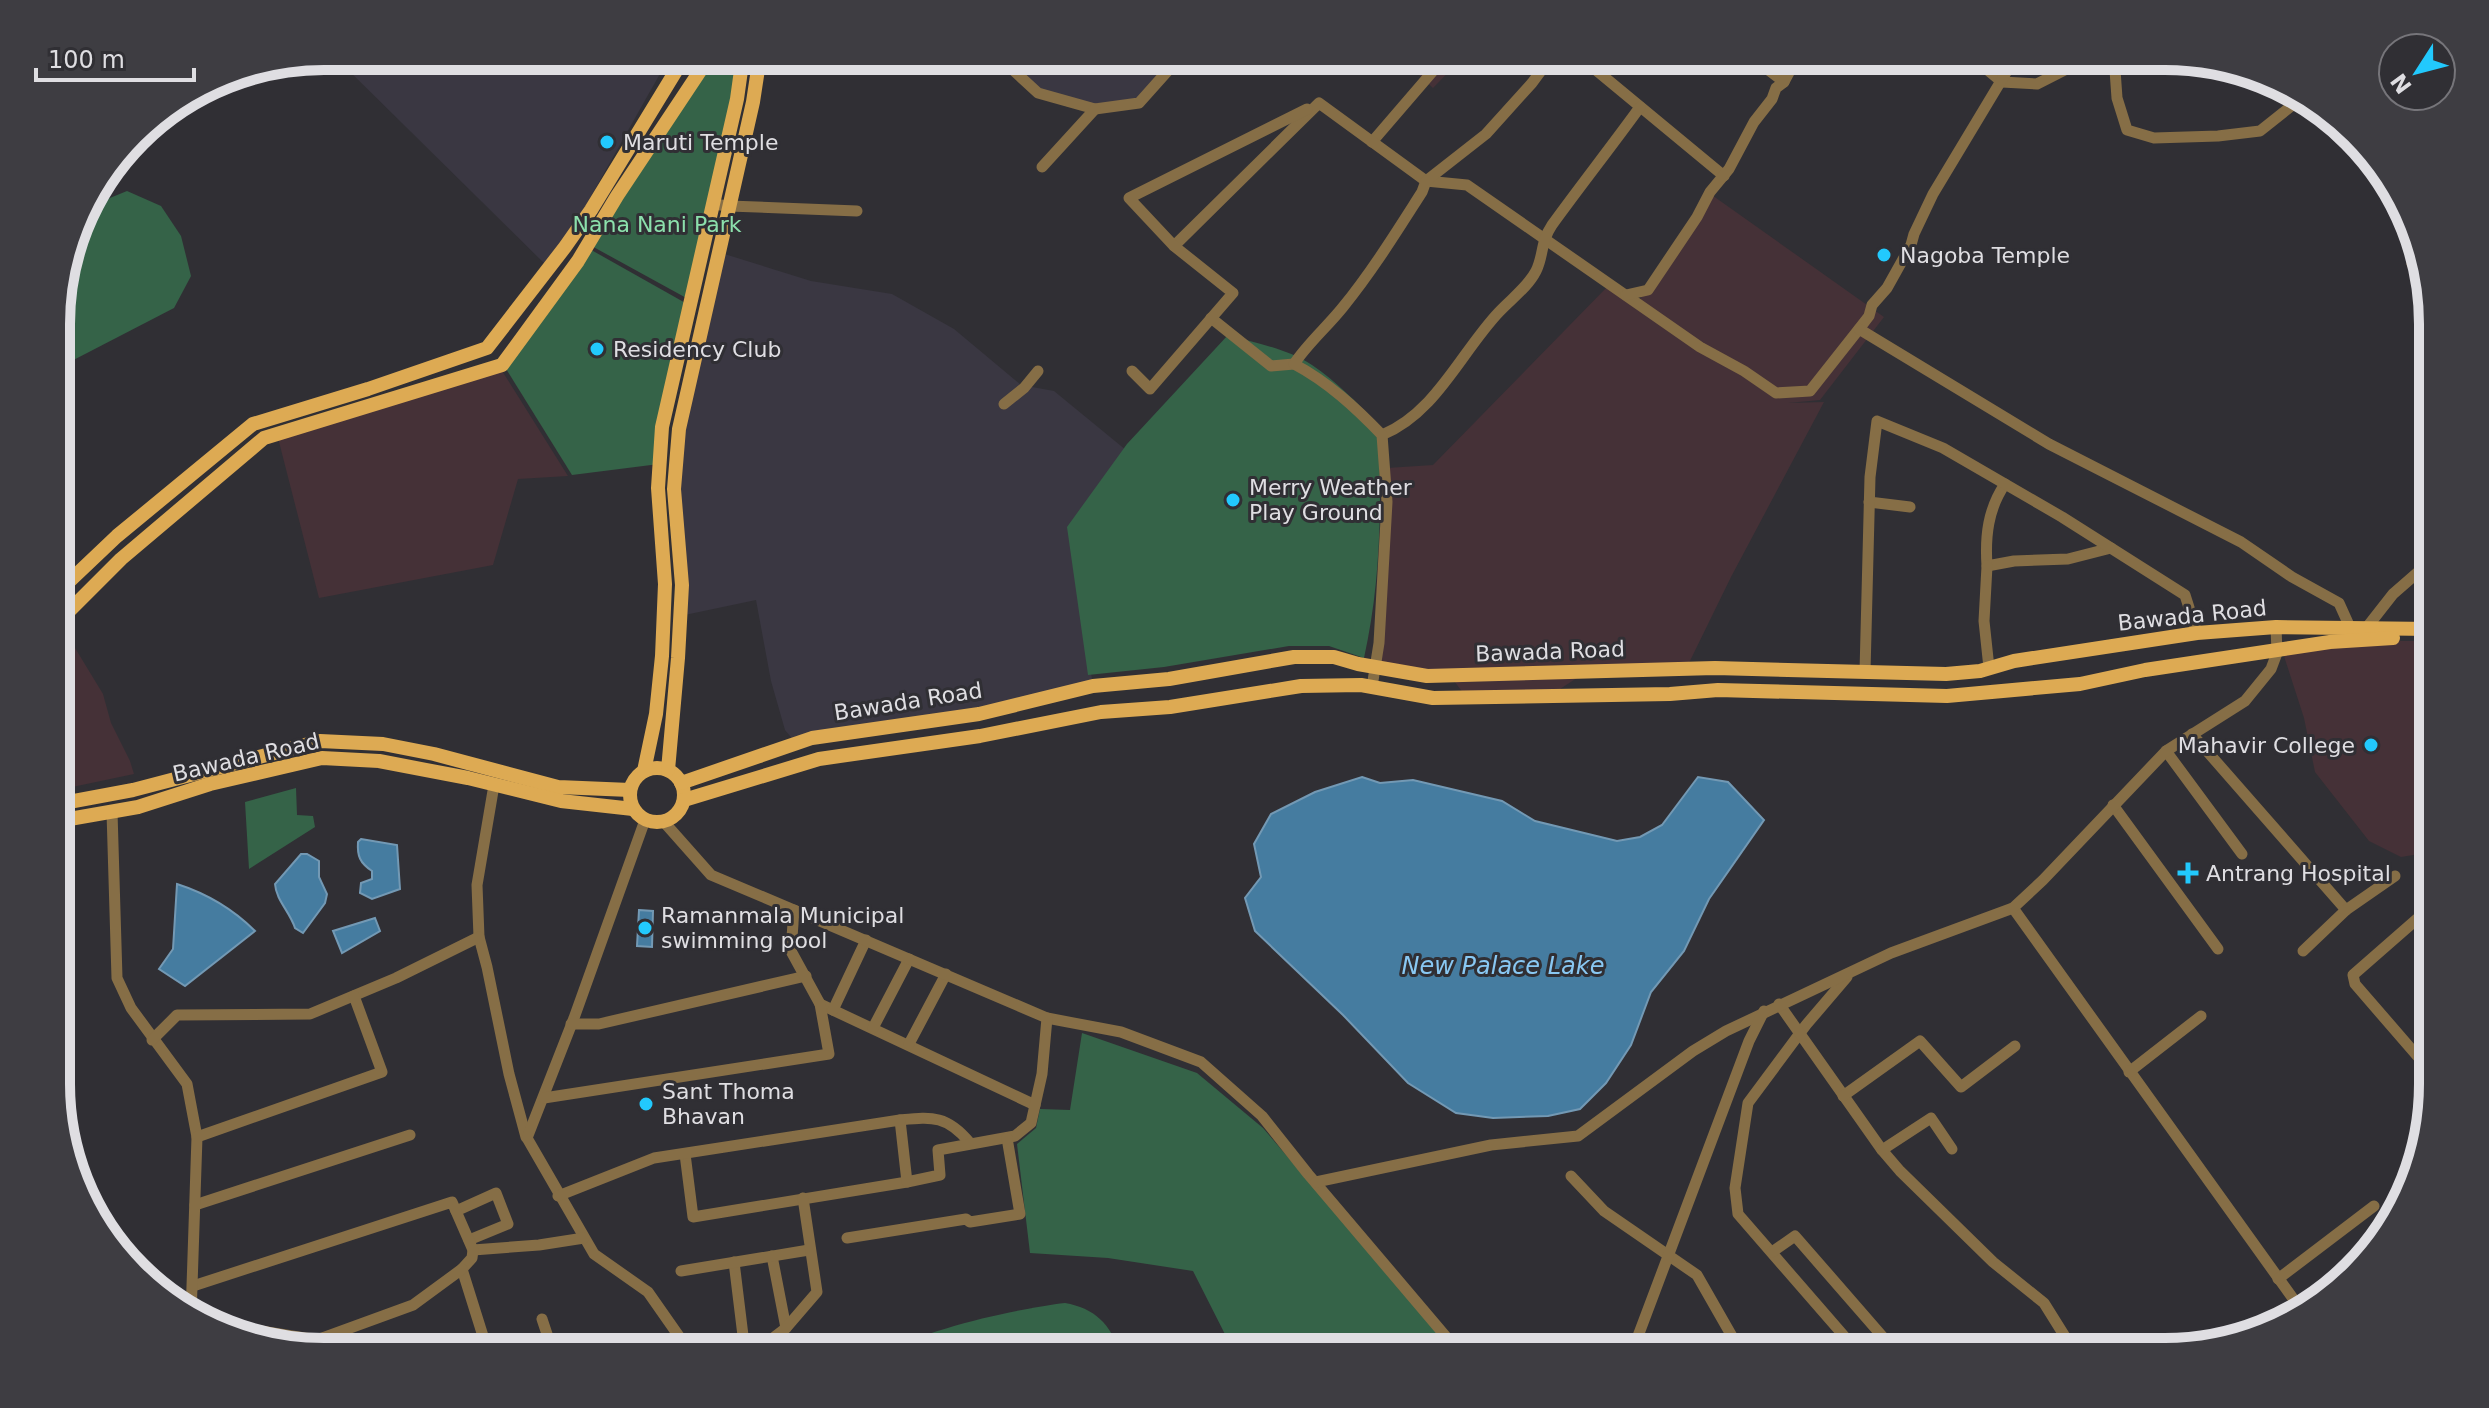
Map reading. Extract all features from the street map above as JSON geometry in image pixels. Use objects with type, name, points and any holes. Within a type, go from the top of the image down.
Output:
[{"type":"main road","points":[[70,581],[117,536],[253,424],[487,348],[591,210],[676,71]]},
{"type":"main road","points":[[70,610],[121,559],[264,438],[502,365],[578,261],[700,71]]},
{"type":"main road","points":[[644,771],[656,714],[663,642],[665,584],[658,488],[662,427],[741,71]]},
{"type":"main road","points":[[668,770],[682,585],[674,489],[679,429],[758,71]]},
{"type":"main road","points":[[253,424],[264,438]]},
{"type":"main road","name":"Bawada Road","points":[[681,783],[810,739],[979,714],[1093,686],[1169,679],[1294,657],[1334,657],[1427,676],[1695,668],[1946,674],[2197,633],[2276,627],[2358,632],[2418,630]]},
{"type":"main road","points":[[684,800],[819,759],[980,736],[1101,712],[1170,707],[1301,686],[1372,687],[1433,698],[1718,690],[1947,696],[2080,684],[2145,670],[2275,650],[2358,632],[2418,637]]},
{"type":"main road","points":[[70,802],[133,790],[320,741],[395,746],[558,787],[630,790]]},
{"type":"main road","name":"Bawada Road","points":[[70,819],[112,812],[210,784],[322,758],[379,761],[561,801],[633,809]]},
{"type":"main road","points":[[656,768],[668,770],[681,783],[684,800],[677,814],[664,822],[645,820],[633,809],[630,790],[644,771],[656,768]]},
{"type":"street","points":[[1372,142],[1434,70]]},
{"type":"street","points":[[1294,364],[1379,259],[1426,181],[1486,134],[1540,70]]},
{"type":"street","points":[[1596,70],[1724,176]]},
{"type":"street","points":[[1769,70],[1784,82]]},
{"type":"street","points":[[1626,295],[1648,290],[1790,70]]},
{"type":"street","points":[[1988,70],[2002,82],[2037,84],[2064,70]]},
{"type":"street","points":[[1319,103],[1426,181],[1467,185],[1700,347],[1776,393],[1810,391],[1859,329],[1911,245],[1926,207],[1952,160],[2008,70]]},
{"type":"street","points":[[2115,70],[2117,98],[2127,130],[2154,138],[2260,131],[2293,105]]},
{"type":"street","points":[[1014,71],[1038,93],[1095,109],[1139,103],[1168,71]]},
{"type":"street","points":[[1174,246],[1319,103]]},
{"type":"street","points":[[1132,371],[1150,389],[1233,293],[1174,246],[1129,198],[1319,103]]},
{"type":"street","points":[[1382,435],[1400,428],[1412,418],[1537,270],[1543,239],[1640,107]]},
{"type":"street","points":[[1042,167],[1095,109]]},
{"type":"street","points":[[712,204],[857,211]]},
{"type":"street","points":[[523,302],[539,314]]},
{"type":"street","points":[[1211,318],[1271,366],[1294,364],[1314,375],[1382,435],[1387,502],[1372,687]]},
{"type":"street","points":[[1859,329],[2049,444],[2241,542],[2292,577],[2339,603],[2358,632],[2418,572]]},
{"type":"street","points":[[1004,404],[1024,388],[1038,371]]},
{"type":"street","points":[[1865,672],[1869,502],[1877,421],[1943,448],[2185,595],[2197,633]]},
{"type":"street","points":[[1989,668],[1984,621],[1986,537],[1994,500],[2005,484]]},
{"type":"street","points":[[1869,502],[1910,507]]},
{"type":"street","points":[[1987,566],[2014,561],[2068,559],[2111,548]]},
{"type":"street","points":[[1316,1182],[1491,1145],[1578,1136],[1693,1051],[1764,1011],[1891,953],[2013,908],[2166,751],[2245,701],[2268,674],[2277,653],[2276,627]]},
{"type":"street","points":[[2192,734],[2346,910]]},
{"type":"street","points":[[2166,751],[2242,854]]},
{"type":"street","points":[[494,785],[477,885],[479,937],[509,1074],[527,1138],[594,1254],[648,1292],[680,1338]]},
{"type":"street","points":[[2113,805],[2218,949]]},
{"type":"street","points":[[112,812],[117,978],[131,1008],[152,1040],[187,1084],[197,1137],[192,1301]]},
{"type":"street","points":[[527,1138],[645,820]]},
{"type":"street","points":[[664,822],[711,875],[1047,1018],[1121,1032],[1201,1062],[1262,1116],[1447,1337]]},
{"type":"street","points":[[2303,951],[2346,910],[2395,876]]},
{"type":"street","points":[[2013,908],[2295,1302]]},
{"type":"street","points":[[544,1098],[829,1054],[820,1004],[791,951],[794,910]]},
{"type":"street","points":[[2418,918],[2353,975],[2355,984],[2418,1057]]},
{"type":"street","points":[[152,1040],[177,1015],[310,1014],[479,937]]},
{"type":"street","points":[[833,1010],[866,940]]},
{"type":"street","points":[[873,1028],[909,959]]},
{"type":"street","points":[[1845,1337],[1738,1214],[1735,1188],[1748,1103],[1850,973]]},
{"type":"street","points":[[909,1044],[946,974]]},
{"type":"street","points":[[571,1024],[599,1024],[806,976]]},
{"type":"street","points":[[197,1137],[382,1072],[354,996]]},
{"type":"street","points":[[820,1004],[1035,1105]]},
{"type":"street","points":[[1779,1004],[1900,1171],[1993,1262],[2044,1303],[2065,1337]]},
{"type":"street","points":[[1637,1337],[1749,1041],[1764,1011]]},
{"type":"street","points":[[2129,1072],[2201,1016]]},
{"type":"street","points":[[685,1154],[693,1217],[940,1175],[938,1150],[1015,1136],[1031,1123],[1042,1074],[1047,1018]]},
{"type":"street","points":[[1843,1096],[1920,1041],[1961,1087],[2015,1046]]},
{"type":"street","points":[[558,1196],[654,1158],[900,1120],[936,1116],[960,1131],[970,1143]]},
{"type":"street","points":[[1882,1150],[1931,1118],[1952,1149]]},
{"type":"street","points":[[900,1120],[907,1182]]},
{"type":"street","points":[[195,1205],[410,1135]]},
{"type":"street","points":[[847,1238],[966,1219],[970,1222],[1020,1214],[1007,1138]]},
{"type":"street","points":[[1571,1176],[1604,1211],[1697,1275],[1733,1337]]},
{"type":"street","points":[[456,1211],[496,1193],[508,1224],[471,1245]]},
{"type":"street","points":[[773,1338],[817,1292],[803,1198]]},
{"type":"street","points":[[193,1286],[452,1202],[471,1245],[472,1258],[462,1269],[413,1305],[323,1338]]},
{"type":"street","points":[[2278,1279],[2374,1206]]},
{"type":"street","points":[[1772,1252],[1795,1236],[1883,1337]]},
{"type":"street","points":[[471,1245],[539,1245],[584,1238]]},
{"type":"street","points":[[681,1271],[809,1250]]},
{"type":"street","points":[[772,1256],[786,1328]]},
{"type":"street","points":[[734,1262],[743,1338]]},
{"type":"street","points":[[462,1269],[484,1338]]},
{"type":"street","points":[[542,1319],[548,1338]]},
{"type":"shaded area","points":[[1414,70],[1450,70],[1433,88]]},
{"type":"shaded area","points":[[349,71],[662,71],[550,269]]},
{"type":"shaded area","points":[[1011,71],[1174,71],[1137,108],[1040,98]]},
{"type":"shaded area","points":[[1709,193],[1884,317],[1820,400],[1788,403],[1824,402],[1687,667],[1583,674],[1560,689],[1467,698],[1451,677],[1375,660],[1387,468],[1433,465],[1609,285],[1637,304]]},
{"type":"shaded area","points":[[718,252],[811,281],[892,294],[954,329],[1021,385],[1054,391],[1132,455],[1071,539],[1093,686],[795,742],[785,730],[771,681],[756,600],[680,616],[674,489]]},
{"type":"shaded area","points":[[499,366],[568,476],[518,479],[493,565],[319,598],[277,434]]},
{"type":"shaded area","points":[[70,641],[103,694],[111,723],[134,774],[70,787]]},
{"type":"shaded area","name":"Mahavir College","points":[[2355,641],[2418,641],[2418,854],[2401,857],[2369,841],[2315,772],[2304,718],[2283,653]]},
{"type":"green space","name":"Nana Nani Park","points":[[700,71],[740,71],[690,300],[588,244]]},
{"type":"green space","points":[[127,191],[161,206],[181,236],[191,276],[174,308],[70,362],[72,290],[83,242],[102,201]]},
{"type":"green space","name":"Residency Club","points":[[586,247],[689,305],[659,464],[572,475],[503,364]]},
{"type":"green space","name":"Merry Weather Play Ground","points":[[1228,335],[1303,359],[1338,385],[1378,424],[1379,542],[1374,600],[1364,658],[1329,646],[1289,646],[1164,667],[1088,675],[1067,527],[1127,444]]},
{"type":"green space","points":[[296,788],[297,815],[313,816],[315,827],[249,869],[245,802]]},
{"type":"green space","points":[[1082,1033],[1197,1073],[1263,1128],[1442,1337],[1227,1338],[1193,1271],[1108,1258],[1030,1253],[1017,1144],[1036,1128],[1040,1109],[1070,1110]]},
{"type":"green space","points":[[1065,1303],[1075,1305],[1093,1313],[1114,1338],[919,1338],[949,1327],[1024,1309]]},
{"type":"water","name":"New Palace Lake","points":[[1362,777],[1380,783],[1413,780],[1502,801],[1535,821],[1617,841],[1640,837],[1662,825],[1698,777],[1728,782],[1764,820],[1709,899],[1684,951],[1651,992],[1631,1045],[1606,1083],[1580,1109],[1548,1116],[1493,1118],[1456,1113],[1408,1083],[1343,1015],[1255,931],[1245,898],[1261,877],[1254,844],[1271,814],[1315,792]]},
{"type":"water","points":[[361,839],[397,845],[400,889],[372,899],[360,893],[361,883],[372,879],[372,871],[359,855],[358,842]]},
{"type":"water","points":[[301,854],[319,861],[319,877],[327,894],[325,903],[303,933],[295,928],[275,884]]},
{"type":"water","points":[[177,884],[219,903],[255,931],[185,986],[159,969],[173,949]]},
{"type":"water","name":"Ramanmala Municipal swimming pool","points":[[639,910],[653,911],[652,947],[637,946]]},
{"type":"water","points":[[375,918],[380,931],[342,953],[333,931]]},
{"type":"place","name":"Maruti Temple","points":[[607,142]]},
{"type":"place","name":"Nagoba Temple","points":[[1884,255]]},
{"type":"place","name":"Residency Club","points":[[597,349]]},
{"type":"place","name":"Merry Weather Play Ground","points":[[1233,500]]},
{"type":"place","name":"Mahavir College","points":[[2371,745]]},
{"type":"place","name":"Antrang Hospital","points":[[2188,873]]},
{"type":"place","name":"Ramanmala Municipal swimming pool","points":[[645,928]]},
{"type":"place","name":"Sant Thoma Bhavan","points":[[646,1104]]}]
